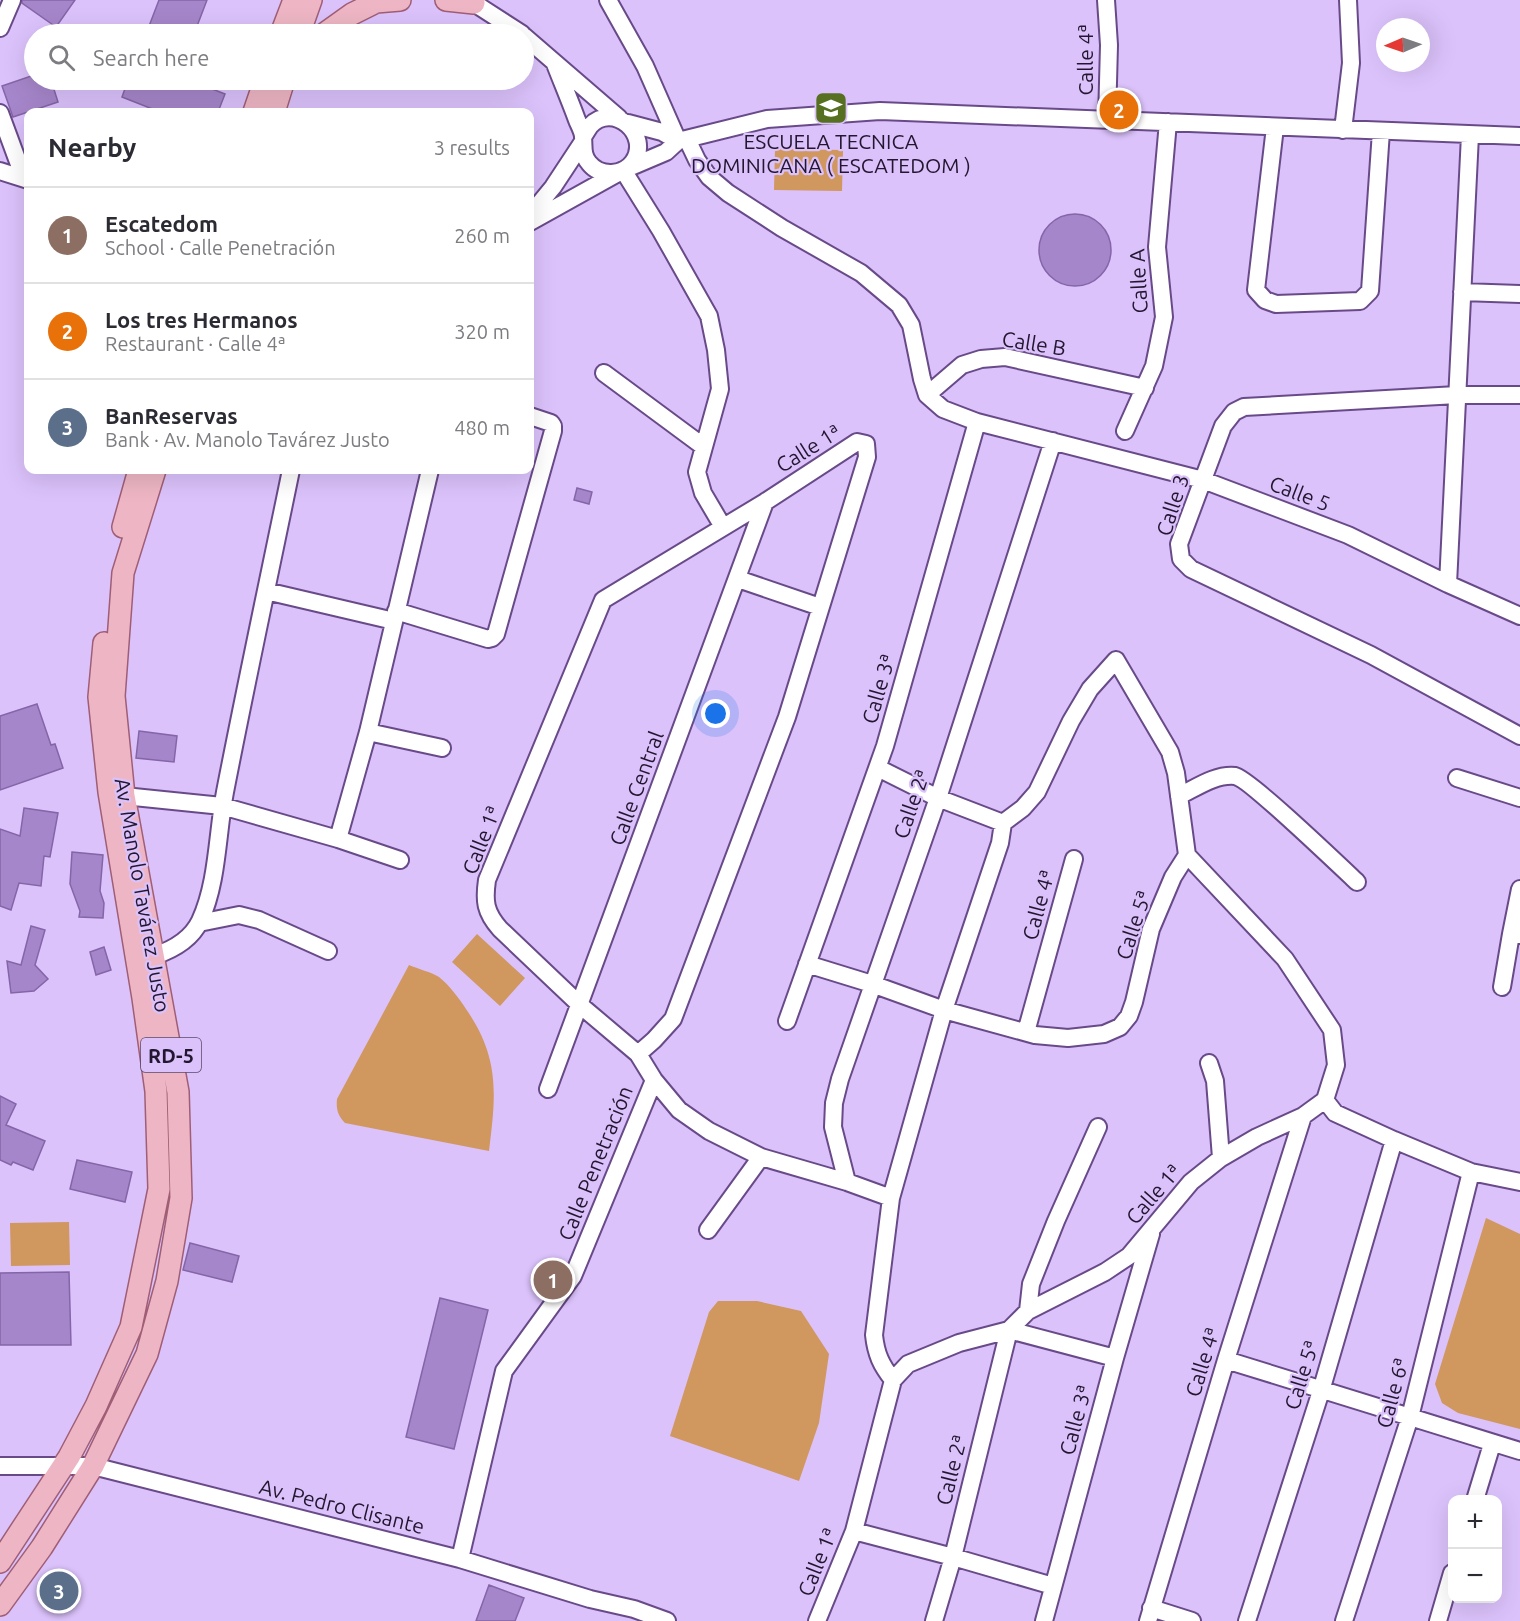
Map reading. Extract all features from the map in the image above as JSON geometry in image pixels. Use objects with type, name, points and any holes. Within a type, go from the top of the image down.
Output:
[{"type":"main road","points":[[285,24],[294,0]]},
{"type":"main road","points":[[303,24],[311,0]]},
{"type":"main road","points":[[338,24],[376,2],[400,0]]},
{"type":"main road","points":[[446,0],[473,1]]},
{"type":"main road","points":[[255,108],[262,90]]},
{"type":"main road","points":[[275,108],[281,90]]},
{"type":"main road","name":"Av. Manolo Tavárez Justo","points":[[0,1562],[64,1466],[96,1406],[131,1327],[159,1189],[156,1091],[109,792],[99,697],[110,581],[138,474]]},
{"type":"main road","name":"Av. Manolo Tavárez Justo","points":[[0,1605],[42,1547],[93,1466],[147,1354],[167,1281],[181,1198],[178,1092],[124,796],[114,696],[123,573],[154,474]]},
{"type":"street","points":[[0,27],[12,0]]},
{"type":"street","points":[[608,0],[645,66],[682,140],[709,177],[728,193],[782,228],[861,273],[899,305],[911,325],[927,395]]},
{"type":"street","name":"Calle 4ª","points":[[1106,0],[1109,45],[1107,120]]},
{"type":"street","points":[[1343,130],[1351,63],[1348,0]]},
{"type":"street","points":[[473,1],[507,24]]},
{"type":"street","points":[[534,45],[634,131],[638,141],[638,152],[633,161],[623,170],[609,174],[598,171],[589,164],[583,154],[583,140],[555,64]]},
{"type":"street","points":[[534,220],[623,170],[666,152],[682,140],[767,119],[880,111],[1520,136]]},
{"type":"street","points":[[0,113],[24,174]]},
{"type":"street","points":[[534,210],[552,187],[591,125],[604,118],[662,132],[682,140]]},
{"type":"street","name":"Calle A","points":[[1125,431],[1154,366],[1164,317],[1157,247],[1168,122]]},
{"type":"street","points":[[1275,127],[1256,290],[1265,300],[1276,304],[1360,301],[1370,291],[1381,131]]},
{"type":"street","points":[[1448,584],[1470,135]]},
{"type":"street","points":[[623,170],[709,316],[716,350],[720,389],[697,472],[703,493],[723,527]]},
{"type":"street","points":[[0,171],[24,178]]},
{"type":"street","points":[[1462,292],[1520,294]]},
{"type":"street","name":"Calle B","points":[[927,395],[962,365],[981,359],[1005,357],[1145,388]]},
{"type":"street","points":[[604,373],[704,447]]},
{"type":"street","name":"Calle 5","points":[[927,395],[943,409],[977,422],[1203,480],[1348,535],[1520,616]]},
{"type":"street","name":"Calle 3","points":[[1520,395],[1457,395],[1244,407],[1234,412],[1223,426],[1179,544],[1181,559],[1191,569],[1371,655],[1520,736]]},
{"type":"street","points":[[266,591],[492,638],[496,634],[553,431],[551,423],[534,417]]},
{"type":"street","name":"Calle 3ª","points":[[787,1021],[878,768],[977,422]]},
{"type":"street","name":"Calle 2ª","points":[[847,1182],[833,1127],[834,1103],[840,1079],[938,798],[1053,441]]},
{"type":"street","name":"Calle 1ª","points":[[820,607],[867,457],[866,444],[857,442],[765,502],[603,600],[487,880],[485,899],[490,917],[580,1005],[638,1054],[654,1080],[679,1110],[709,1131],[761,1157],[847,1182],[891,1198]]},
{"type":"street","points":[[154,956],[174,949],[199,923],[211,883],[222,806],[290,474]]},
{"type":"street","points":[[338,839],[368,732],[429,474]]},
{"type":"street","name":"Calle Central","points":[[548,1089],[765,502]]},
{"type":"street","points":[[638,1054],[673,1018],[787,717],[820,607],[738,579]]},
{"type":"street","points":[[1114,1358],[1009,1330],[959,1343],[908,1364],[893,1380],[879,1360],[874,1335],[891,1198],[944,1010],[1000,843],[1003,824],[1023,808],[1037,792],[1071,721],[1090,689],[1116,660],[1170,752],[1176,773],[1187,855],[1285,959],[1332,1030],[1336,1065],[1325,1100],[1335,1113],[1471,1172],[1520,1182]]},
{"type":"street","points":[[368,732],[442,748]]},
{"type":"street","points":[[878,768],[938,798],[1003,824]]},
{"type":"street","points":[[1179,796],[1221,776],[1238,777],[1278,810],[1356,882]]},
{"type":"street","points":[[1457,778],[1520,798]]},
{"type":"street","points":[[124,796],[222,806],[338,839],[400,860]]},
{"type":"street","name":"Calle 5ª","points":[[1026,1032],[1068,1038],[1104,1034],[1120,1028],[1129,1016],[1134,1002],[1151,929],[1173,878],[1187,855]]},
{"type":"street","name":"Calle 4ª","points":[[1026,1032],[1074,859]]},
{"type":"street","points":[[1502,987],[1515,934],[1520,889]]},
{"type":"street","points":[[199,923],[239,915],[259,920],[328,951]]},
{"type":"street","points":[[807,964],[944,1010],[1026,1032]]},
{"type":"street","points":[[1209,1063],[1215,1081],[1221,1158]]},
{"type":"street","name":"Calle Penetración","points":[[460,1559],[504,1371],[573,1276],[654,1080]]},
{"type":"street","name":"Calle 1ª","points":[[1009,1330],[1028,1311],[1105,1272],[1129,1256],[1191,1182],[1221,1158],[1257,1137],[1303,1116],[1325,1100]]},
{"type":"street","name":"Calle 4ª","points":[[1149,1614],[1303,1116]]},
{"type":"street","points":[[1028,1311],[1031,1284],[1098,1127]]},
{"type":"street","name":"Calle 5ª","points":[[1248,1621],[1321,1390],[1394,1140]]},
{"type":"street","points":[[708,1230],[761,1157]]},
{"type":"street","name":"Calle 6ª","points":[[1344,1621],[1410,1417],[1471,1172]]},
{"type":"street","name":"Calle 3ª","points":[[1044,1621],[1114,1358],[1152,1231]]},
{"type":"street","name":"Calle 2ª","points":[[934,1621],[953,1557],[1009,1330]]},
{"type":"street","points":[[1226,1360],[1520,1451]]},
{"type":"street","name":"Calle 1ª","points":[[817,1621],[854,1531],[893,1380]]},
{"type":"street","points":[[1477,1495],[1492,1444]]},
{"type":"street","name":"Av. Pedro Clisante","points":[[0,1466],[93,1466],[460,1559],[590,1599],[634,1609],[667,1621]]},
{"type":"street","points":[[854,1531],[1053,1586]]},
{"type":"street","points":[[1438,1621],[1448,1587]]},
{"type":"street","points":[[1149,1614],[1192,1621]]},
{"type":"shaded area","points":[[775,149],[843,150],[842,191],[774,190]]},
{"type":"shaded area","points":[[477,934],[525,978],[500,1006],[452,962]]},
{"type":"shaded area","points":[[409,965],[436,975],[446,984],[466,1009],[485,1044],[493,1077],[494,1094],[489,1151],[345,1123],[339,1115],[337,1099]]},
{"type":"shaded area","points":[[1486,1218],[1520,1234],[1520,1429],[1458,1413],[1442,1403],[1435,1384]]},
{"type":"shaded area","points":[[69,1222],[70,1265],[11,1266],[10,1223]]},
{"type":"shaded area","points":[[718,1301],[757,1301],[801,1311],[829,1354],[819,1423],[799,1481],[670,1436],[709,1312]]},
{"type":"building","points":[[22,0],[75,0],[58,24],[52,24],[22,3]]},
{"type":"building","points":[[159,0],[207,0],[198,24],[150,24]]},
{"type":"building","points":[[24,78],[24,90],[54,90],[58,102],[40,108],[24,108],[24,113],[13,117],[2,86]]},
{"type":"building","points":[[124,90],[215,90],[225,94],[220,108],[150,108],[122,97]]},
{"type":"building","points":[[1075,214],[1095,220],[1105,230],[1111,250],[1105,270],[1095,280],[1075,286],[1055,280],[1045,270],[1039,250],[1045,230],[1055,220]]},
{"type":"building","points":[[577,488],[592,492],[589,504],[574,500]]},
{"type":"building","points":[[37,704],[51,745],[55,744],[63,768],[0,790],[0,716]]},
{"type":"building","points":[[139,731],[177,736],[174,762],[136,758]]},
{"type":"building","points":[[24,808],[58,813],[50,857],[44,856],[41,886],[19,883],[11,910],[0,906],[0,829],[20,836]]},
{"type":"building","points":[[72,852],[103,855],[100,891],[104,903],[103,918],[79,917],[80,911],[70,884]]},
{"type":"building","points":[[31,926],[45,930],[35,965],[48,979],[34,991],[11,993],[7,961],[21,965]]},
{"type":"building","points":[[104,947],[111,970],[96,975],[90,952]]},
{"type":"building","points":[[0,1096],[16,1104],[6,1125],[45,1141],[33,1170],[13,1162],[11,1165],[0,1160]]},
{"type":"building","points":[[77,1160],[132,1172],[125,1202],[70,1189]]},
{"type":"building","points":[[190,1243],[239,1256],[232,1282],[183,1270]]},
{"type":"building","points":[[69,1272],[71,1345],[0,1345],[0,1273]]},
{"type":"building","points":[[440,1298],[488,1310],[454,1449],[406,1437]]},
{"type":"building","points":[[489,1585],[524,1598],[515,1621],[476,1621]]},
{"type":"place","name":"ESCUELA TECNICA DOMINICANA ( ESCATEDOM )","points":[[831,108]]},
{"type":"place","name":"Los tres Hermanos","points":[[1119,110]]},
{"type":"place","name":"Escatedom","points":[[553,1280]]},
{"type":"place","name":"BanReservas","points":[[59,1591]]}]
